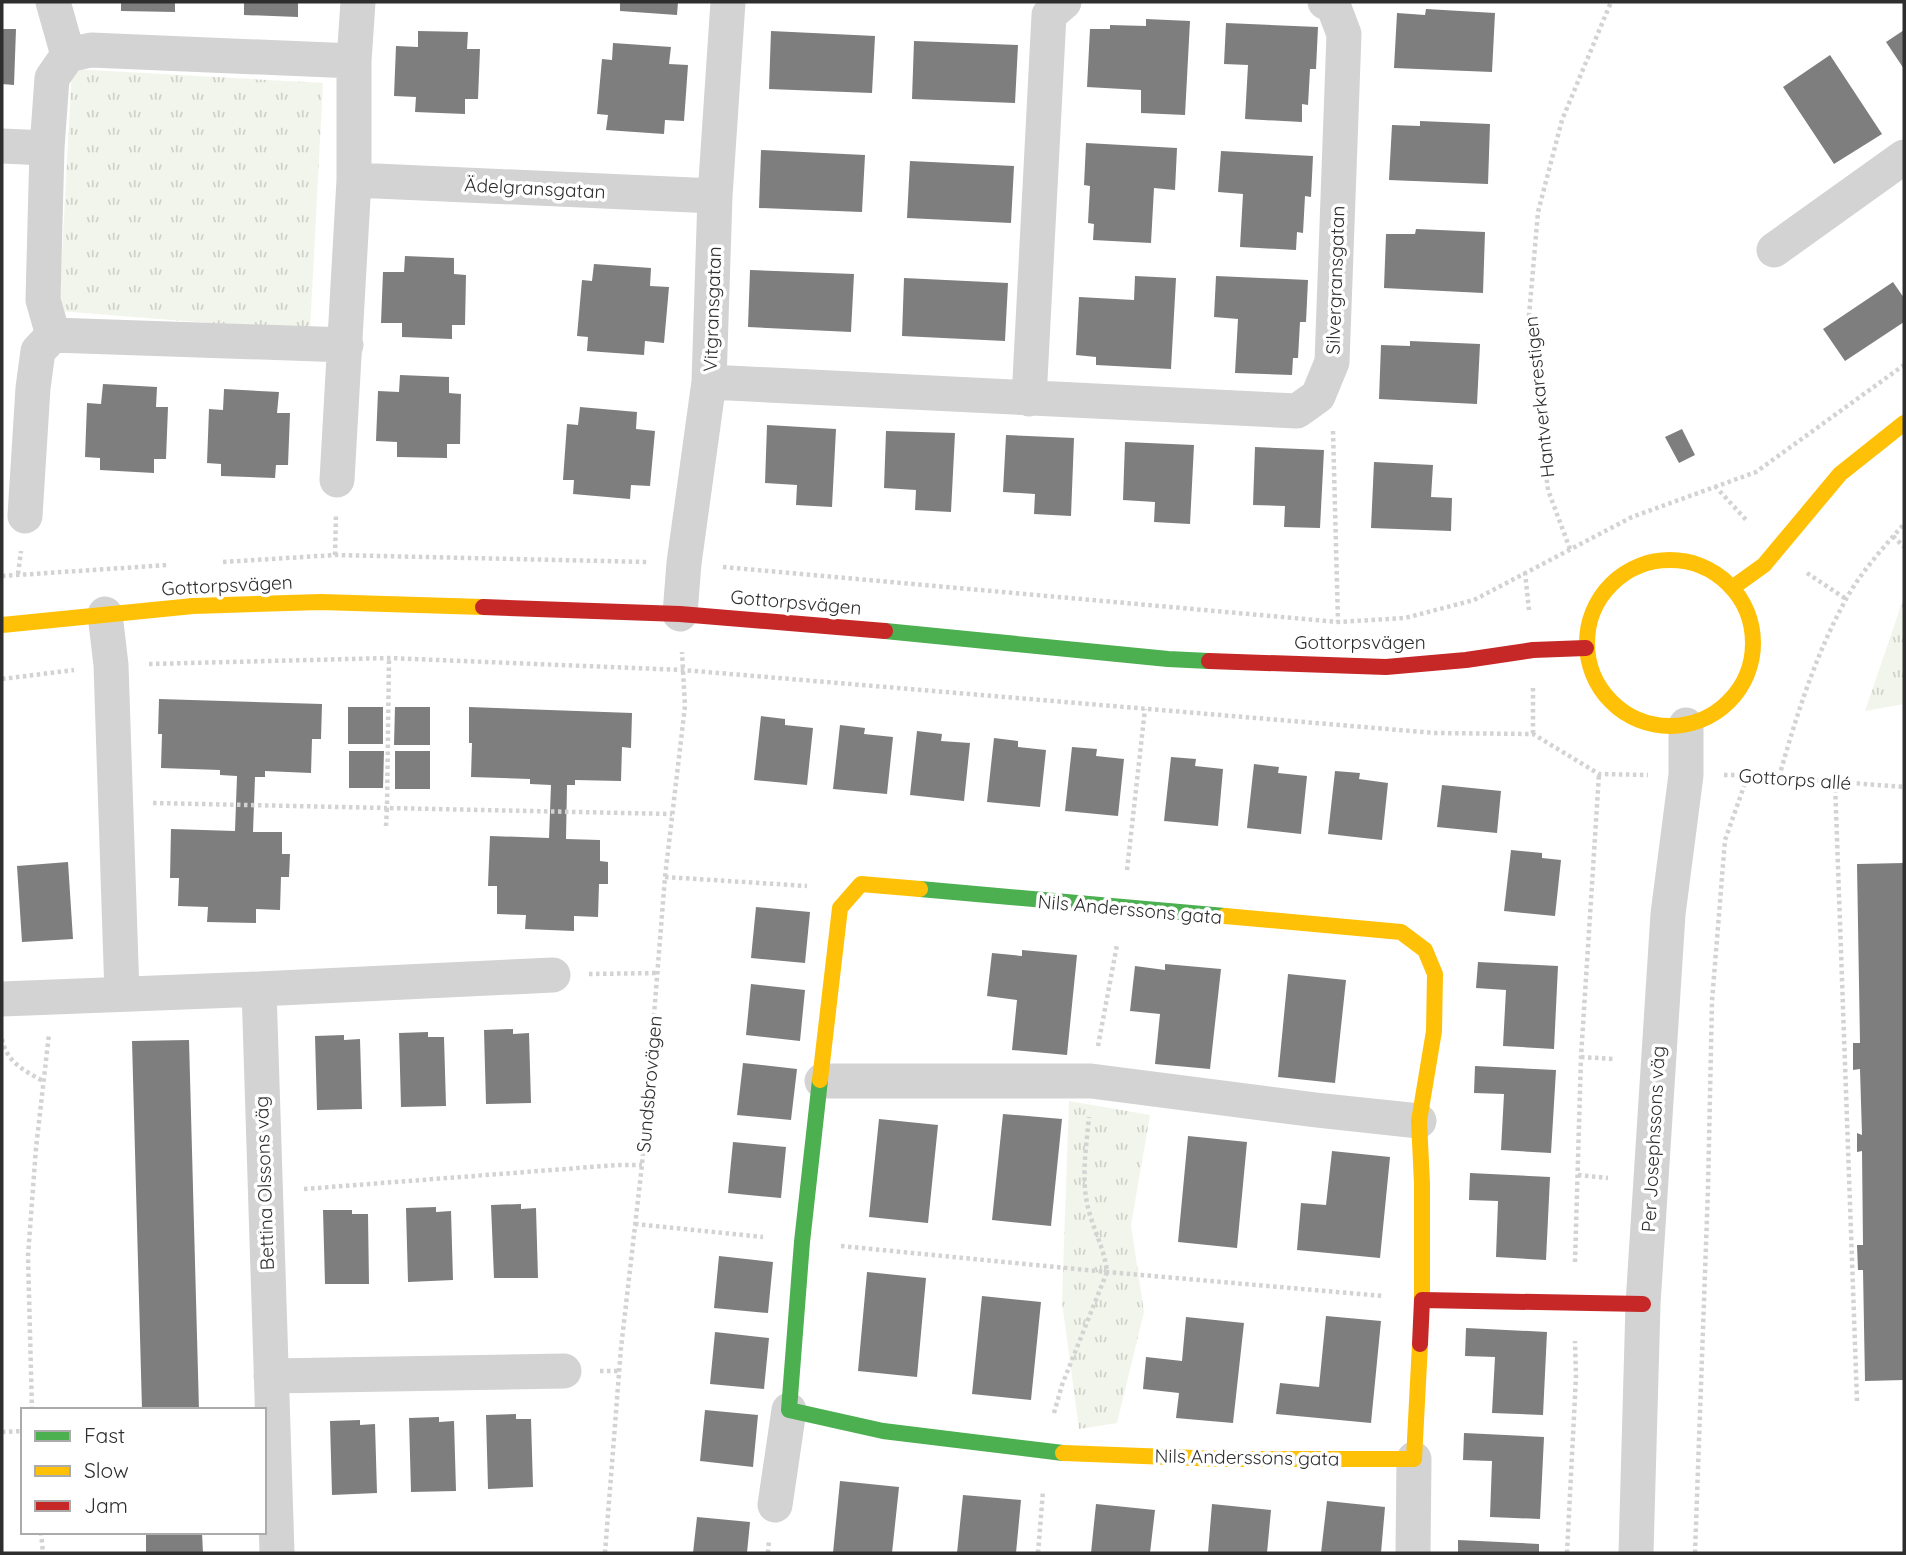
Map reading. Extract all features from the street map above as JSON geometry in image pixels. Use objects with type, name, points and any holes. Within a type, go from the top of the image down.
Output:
[{"type":"street","points":[[53,2],[68,55]]},
{"type":"street","points":[[337,480],[354,180],[354,61],[358,2]]},
{"type":"street","name":"Vitgransgatan","points":[[680,614],[684,563],[709,382],[715,196],[729,2]]},
{"type":"street","points":[[1029,399],[1049,15],[1064,2]]},
{"type":"street","name":"Silvergransgatan","points":[[709,382],[1297,411],[1318,396],[1332,362],[1344,34],[1333,5],[1325,2]]},
{"type":"street","points":[[52,335],[43,300],[47,148],[52,78],[68,55],[91,50],[354,61]]},
{"type":"street","points":[[2,146],[47,148]]},
{"type":"street","points":[[1774,250],[1904,157]]},
{"type":"street","name":"Ädelgransgatan","points":[[354,180],[715,196]]},
{"type":"street","points":[[52,335],[346,345]]},
{"type":"street","points":[[25,516],[38,351],[52,335]]},
{"type":"street","points":[[1732,588],[1764,565],[1840,474],[1904,423]]},
{"type":"street","points":[[1663,560],[1689,562],[1713,572],[1732,588],[1748,613],[1754,642],[1749,671],[1735,696],[1713,715],[1686,725],[1657,726],[1630,717],[1608,699],[1593,675],[1586,648],[1589,622],[1599,599],[1616,580],[1638,566],[1663,560]]},
{"type":"street","name":"Gottorpsvägen","points":[[2,625],[193,606],[321,602],[680,614],[1194,660],[1386,667],[1466,660],[1533,650],[1586,648]]},
{"type":"street","points":[[105,614],[111,665],[122,994]]},
{"type":"street","name":"Per Josephssons väg","points":[[1636,1553],[1643,1304],[1668,914],[1686,775],[1686,725]]},
{"type":"street","name":"Nils Anderssons gata","points":[[850,898],[861,884],[1401,932],[1425,950],[1434,974],[1434,1031],[1419,1121],[1422,1300],[1414,1459],[1413,1553]]},
{"type":"street","points":[[775,1505],[789,1410],[802,1242],[841,908],[850,898]]},
{"type":"street","points":[[2,999],[553,975]]},
{"type":"street","name":"Bettina Olssons väg","points":[[258,989],[277,1553]]},
{"type":"street","points":[[822,1081],[1091,1081],[1419,1121]]},
{"type":"street","points":[[1422,1300],[1643,1304]]},
{"type":"street","points":[[271,1376],[564,1371]]},
{"type":"street","name":"Nils Anderssons gata","points":[[789,1410],[883,1431],[1047,1452],[1223,1459],[1414,1459]]},
{"type":"path","name":"Hantverkarestigen","points":[[1570,549],[1548,490],[1528,327],[1541,199],[1562,120],[1611,2]]},
{"type":"path","points":[[1525,572],[1632,517],[1756,471],[1904,365]]},
{"type":"path","points":[[1333,430],[1338,622]]},
{"type":"path","points":[[1779,777],[1799,707],[1846,599],[1876,556],[1904,524]]},
{"type":"path","points":[[1893,536],[1904,547]]},
{"type":"path","name":"Sundsbrovägen","points":[[605,1553],[620,1360],[642,1166],[665,877],[685,706],[680,614]]},
{"type":"path","points":[[386,826],[389,658]]},
{"type":"path","points":[[2,679],[111,665],[389,658],[683,670],[1434,733],[1533,734],[1599,774],[1581,1057],[1574,1301],[1576,1377],[1567,1553]]},
{"type":"path","name":"Gottorps allé","points":[[1599,774],[1748,775],[1904,787]]},
{"type":"path","points":[[1695,1553],[1712,1001],[1725,840],[1748,775]]},
{"type":"path","points":[[1835,782],[1857,1401]]},
{"type":"path","points":[[116,802],[672,814]]},
{"type":"path","points":[[665,877],[805,886],[850,898]]},
{"type":"path","points":[[553,975],[658,973]]},
{"type":"path","points":[[32,1408],[28,1256],[36,1148],[54,996]]},
{"type":"path","points":[[2,1039],[17,1067],[44,1081]]},
{"type":"path","points":[[1581,1057],[1614,1059]]},
{"type":"path","points":[[1038,1553],[1051,1422],[1062,1385],[1107,1272],[1105,1256],[1089,1214],[1084,1181],[1091,1081]]},
{"type":"path","points":[[265,1192],[617,1165],[642,1166]]},
{"type":"path","points":[[1578,1175],[1608,1178]]},
{"type":"path","points":[[635,1224],[1107,1272],[1422,1300]]},
{"type":"path","points":[[2,1432],[21,1431]]},
{"type":"path","points":[[41,1534],[43,1553]]},
{"type":"green space","points":[[72,69],[323,83],[310,331],[59,311]]},
{"type":"green space","points":[[1904,597],[1904,704],[1865,711]]},
{"type":"green space","points":[[1069,1101],[1150,1115],[1131,1225],[1144,1312],[1117,1423],[1079,1429],[1062,1302]]},
{"type":"building","points":[[121,2],[175,2],[175,12],[121,11]]},
{"type":"building","points":[[244,2],[298,2],[298,17],[244,15]]},
{"type":"building","points":[[620,2],[678,2],[677,15],[620,11]]},
{"type":"building","points":[[1426,9],[1495,13],[1492,72],[1394,68],[1397,13],[1425,15]]},
{"type":"building","points":[[1146,19],[1190,21],[1185,115],[1141,113],[1141,90],[1087,87],[1090,29],[1110,29],[1110,25],[1146,26]]},
{"type":"building","points":[[1226,23],[1318,27],[1316,69],[1310,69],[1308,105],[1302,104],[1302,122],[1245,119],[1248,65],[1224,64]]},
{"type":"building","points":[[2,29],[16,29],[14,85],[2,84]]},
{"type":"building","points":[[1904,30],[1904,69],[1886,42]]},
{"type":"building","points":[[418,31],[468,32],[467,49],[480,49],[478,99],[465,99],[465,114],[415,112],[416,97],[394,96],[396,46],[418,47]]},
{"type":"building","points":[[771,31],[875,36],[872,93],[769,89]]},
{"type":"building","points":[[914,41],[1018,45],[1015,103],[912,99]]},
{"type":"building","points":[[613,43],[671,47],[669,64],[688,65],[684,121],[665,120],[664,134],[606,130],[608,115],[597,114],[602,59],[612,60]]},
{"type":"building","points":[[1830,55],[1882,134],[1834,164],[1783,87]]},
{"type":"building","points":[[1420,121],[1490,124],[1488,184],[1389,180],[1392,125],[1420,126]]},
{"type":"building","points":[[1086,143],[1177,148],[1175,190],[1154,188],[1151,243],[1093,240],[1094,224],[1088,223],[1090,186],[1084,185]]},
{"type":"building","points":[[761,150],[865,155],[862,212],[759,208]]},
{"type":"building","points":[[1221,151],[1313,156],[1311,197],[1305,196],[1303,233],[1297,232],[1296,250],[1240,247],[1243,194],[1218,192]]},
{"type":"building","points":[[910,161],[1014,166],[1011,223],[907,218]]},
{"type":"building","points":[[1416,229],[1485,232],[1483,293],[1384,288],[1386,234],[1415,234]]},
{"type":"building","points":[[405,256],[454,258],[454,274],[466,275],[465,325],[452,325],[452,339],[402,337],[402,323],[381,323],[383,272],[404,272]]},
{"type":"building","points":[[594,264],[651,268],[650,286],[669,287],[664,343],[645,341],[644,355],[587,351],[588,337],[577,336],[582,280],[592,281]]},
{"type":"building","points":[[750,270],[854,274],[851,332],[748,327]]},
{"type":"building","points":[[1135,276],[1176,278],[1171,369],[1096,365],[1096,357],[1076,355],[1079,297],[1134,300]]},
{"type":"building","points":[[1216,276],[1308,280],[1306,322],[1300,322],[1298,358],[1293,358],[1292,375],[1235,373],[1238,319],[1214,317]]},
{"type":"building","points":[[904,278],[1008,283],[1005,341],[902,336]]},
{"type":"building","points":[[1893,282],[1904,298],[1904,322],[1845,361],[1823,329]]},
{"type":"building","points":[[1410,341],[1480,344],[1477,404],[1379,399],[1381,345],[1410,346]]},
{"type":"building","points":[[400,375],[449,377],[449,393],[461,394],[460,444],[447,444],[447,458],[397,457],[397,442],[376,441],[378,391],[399,392]]},
{"type":"building","points":[[103,384],[157,387],[156,407],[168,407],[166,459],[154,459],[154,473],[100,470],[100,458],[85,457],[87,403],[101,404]]},
{"type":"building","points":[[224,389],[279,392],[277,413],[290,413],[288,465],[276,465],[275,478],[221,476],[221,464],[207,463],[209,409],[223,410]]},
{"type":"building","points":[[580,407],[637,412],[636,429],[655,431],[650,486],[631,485],[630,499],[573,494],[574,480],[563,480],[567,424],[578,425]]},
{"type":"building","points":[[767,425],[836,429],[832,507],[796,505],[797,485],[765,483]]},
{"type":"building","points":[[1682,429],[1695,455],[1679,463],[1665,437]]},
{"type":"building","points":[[886,431],[955,433],[951,512],[915,510],[916,490],[884,488]]},
{"type":"building","points":[[1006,435],[1074,438],[1071,516],[1034,514],[1035,494],[1003,492]]},
{"type":"building","points":[[1125,442],[1194,445],[1190,524],[1154,522],[1155,502],[1123,500]]},
{"type":"building","points":[[1255,447],[1324,450],[1320,528],[1284,527],[1285,506],[1253,505]]},
{"type":"building","points":[[1374,462],[1433,465],[1431,497],[1452,498],[1451,531],[1371,528]]},
{"type":"building","points":[[159,699],[322,704],[321,739],[312,739],[311,773],[265,771],[265,777],[255,777],[253,832],[282,832],[282,854],[290,854],[289,877],[281,877],[280,910],[256,909],[256,923],[207,922],[208,907],[178,906],[179,878],[170,878],[171,829],[235,831],[237,776],[220,775],[220,770],[161,768]]},
{"type":"building","points":[[348,707],[383,707],[383,744],[348,744]]},
{"type":"building","points":[[395,707],[430,707],[430,745],[394,745]]},
{"type":"building","points":[[469,707],[632,713],[631,748],[622,747],[621,781],[575,780],[575,785],[567,785],[566,839],[600,840],[600,861],[608,862],[608,884],[599,884],[598,917],[574,916],[574,931],[525,929],[526,915],[497,914],[497,886],[488,886],[490,836],[549,838],[551,785],[530,784],[530,779],[471,777]]},
{"type":"building","points":[[761,716],[785,719],[785,725],[813,728],[807,785],[754,780]]},
{"type":"building","points":[[840,725],[865,728],[864,734],[893,737],[887,794],[833,789]]},
{"type":"building","points":[[917,731],[942,734],[941,741],[970,743],[964,801],[910,795]]},
{"type":"building","points":[[994,738],[1018,741],[1018,747],[1046,750],[1040,807],[987,802]]},
{"type":"building","points":[[1072,747],[1097,749],[1096,756],[1124,759],[1118,816],[1065,811]]},
{"type":"building","points":[[349,751],[384,751],[383,788],[349,788]]},
{"type":"building","points":[[395,751],[430,751],[430,789],[395,789]]},
{"type":"building","points":[[1171,757],[1196,759],[1195,766],[1223,769],[1218,826],[1164,821]]},
{"type":"building","points":[[1254,764],[1279,767],[1278,773],[1307,776],[1301,834],[1247,828]]},
{"type":"building","points":[[1335,771],[1360,773],[1359,779],[1388,783],[1382,840],[1328,834]]},
{"type":"building","points":[[1442,785],[1501,791],[1497,833],[1437,827]]},
{"type":"building","points":[[1511,850],[1542,853],[1542,858],[1561,860],[1555,916],[1504,911]]},
{"type":"building","points":[[68,862],[73,939],[22,942],[17,866]]},
{"type":"building","points":[[1904,863],[1904,1380],[1865,1381],[1863,1270],[1858,1270],[1857,1245],[1863,1245],[1862,1151],[1857,1152],[1857,1133],[1862,1135],[1860,1069],[1853,1070],[1853,1043],[1860,1043],[1857,864]]},
{"type":"building","points":[[756,907],[810,912],[805,963],[751,958]]},
{"type":"building","points":[[1022,950],[1077,955],[1067,1055],[1012,1050],[1017,1000],[987,996],[992,953],[1022,956]]},
{"type":"building","points":[[1478,962],[1558,966],[1554,1049],[1503,1046],[1506,990],[1476,988]]},
{"type":"building","points":[[1165,964],[1221,969],[1210,1069],[1155,1064],[1160,1014],[1130,1011],[1135,966],[1165,970]]},
{"type":"building","points":[[1288,974],[1346,980],[1335,1083],[1278,1077]]},
{"type":"building","points":[[751,984],[805,990],[800,1041],[746,1035]]},
{"type":"building","points":[[513,1029],[513,1034],[529,1033],[531,1103],[486,1104],[484,1030]]},
{"type":"building","points":[[428,1032],[428,1037],[444,1037],[446,1106],[401,1107],[399,1033]]},
{"type":"building","points":[[344,1035],[344,1040],[360,1039],[362,1109],[317,1110],[315,1036]]},
{"type":"building","points":[[189,1040],[199,1408],[142,1408],[132,1041]]},
{"type":"building","points":[[743,1063],[797,1069],[791,1120],[737,1115]]},
{"type":"building","points":[[1475,1066],[1556,1070],[1551,1153],[1501,1150],[1504,1094],[1474,1093]]},
{"type":"building","points":[[1003,1114],[1062,1119],[1051,1226],[992,1220]]},
{"type":"building","points":[[879,1119],[938,1125],[928,1223],[869,1217]]},
{"type":"building","points":[[1188,1136],[1247,1142],[1237,1248],[1178,1242]]},
{"type":"building","points":[[733,1142],[786,1147],[781,1198],[728,1193]]},
{"type":"building","points":[[1332,1151],[1390,1157],[1380,1258],[1297,1250],[1301,1203],[1326,1205]]},
{"type":"building","points":[[1470,1173],[1550,1177],[1546,1260],[1496,1257],[1498,1201],[1469,1200]]},
{"type":"building","points":[[521,1204],[521,1209],[536,1208],[538,1278],[494,1278],[491,1205]]},
{"type":"building","points":[[436,1207],[436,1212],[451,1211],[453,1280],[408,1282],[406,1208]]},
{"type":"building","points":[[323,1210],[352,1210],[352,1214],[368,1214],[369,1284],[325,1284]]},
{"type":"building","points":[[719,1256],[773,1262],[768,1313],[714,1308]]},
{"type":"building","points":[[867,1272],[926,1278],[917,1377],[858,1371]]},
{"type":"building","points":[[982,1296],[1041,1302],[1031,1400],[972,1394]]},
{"type":"building","points":[[1326,1316],[1381,1321],[1371,1423],[1276,1414],[1280,1383],[1319,1387]]},
{"type":"building","points":[[1186,1317],[1244,1323],[1233,1423],[1176,1418],[1179,1393],[1143,1389],[1146,1357],[1182,1361]]},
{"type":"building","points":[[1466,1328],[1547,1332],[1543,1415],[1492,1413],[1495,1357],[1465,1356]]},
{"type":"building","points":[[715,1332],[769,1338],[764,1389],[710,1384]]},
{"type":"building","points":[[705,1410],[758,1415],[753,1467],[700,1461]]},
{"type":"building","points":[[516,1414],[516,1419],[531,1419],[533,1487],[488,1489],[486,1415]]},
{"type":"building","points":[[439,1417],[439,1422],[454,1421],[456,1491],[411,1492],[409,1418]]},
{"type":"building","points":[[360,1420],[360,1425],[375,1424],[377,1493],[332,1495],[330,1421]]},
{"type":"building","points":[[1464,1433],[1544,1437],[1540,1519],[1490,1517],[1492,1461],[1463,1460]]},
{"type":"building","points":[[840,1481],[899,1487],[892,1553],[833,1553]]},
{"type":"building","points":[[963,1495],[1021,1500],[1016,1553],[957,1553]]},
{"type":"building","points":[[1327,1501],[1385,1507],[1381,1553],[1321,1553]]},
{"type":"building","points":[[1096,1504],[1155,1510],[1150,1553],[1091,1553]]},
{"type":"building","points":[[1212,1504],[1271,1510],[1267,1553],[1208,1553]]},
{"type":"building","points":[[697,1517],[750,1522],[747,1553],[693,1553]]},
{"type":"building","points":[[146,1534],[202,1534],[203,1553],[146,1553]]},
{"type":"building","points":[[1458,1540],[1539,1544],[1539,1553],[1458,1553]]},
{"type":"traffic: fast","points":[[885,631],[1209,661]]},
{"type":"traffic: fast","points":[[920,889],[1225,916]]},
{"type":"traffic: fast","points":[[820,1080],[802,1242],[789,1410],[883,1431],[1063,1453]]},
{"type":"traffic: slow","points":[[1732,588],[1764,565],[1840,474],[1904,423]]},
{"type":"traffic: slow","points":[[1670,560],[1702,567],[1729,584],[1746,611],[1753,643],[1746,675],[1729,702],[1702,719],[1670,726],[1638,719],[1611,702],[1594,675],[1587,643],[1594,611],[1611,584],[1638,567],[1670,560]]},
{"type":"traffic: slow","points":[[2,625],[193,606],[321,602],[483,607]]},
{"type":"traffic: slow","points":[[820,1080],[840,908],[861,884],[920,889]]},
{"type":"traffic: slow","points":[[1225,916],[1401,932],[1425,950],[1435,974],[1434,1031],[1419,1121],[1422,1300]]},
{"type":"traffic: slow","points":[[1063,1453],[1222,1459],[1414,1459],[1420,1344]]},
{"type":"traffic: jam","points":[[483,607],[680,614],[885,631]]},
{"type":"traffic: jam","points":[[1209,661],[1386,667],[1466,660],[1533,650],[1586,648]]},
{"type":"traffic: jam","points":[[1420,1344],[1422,1300],[1643,1304]]}]
